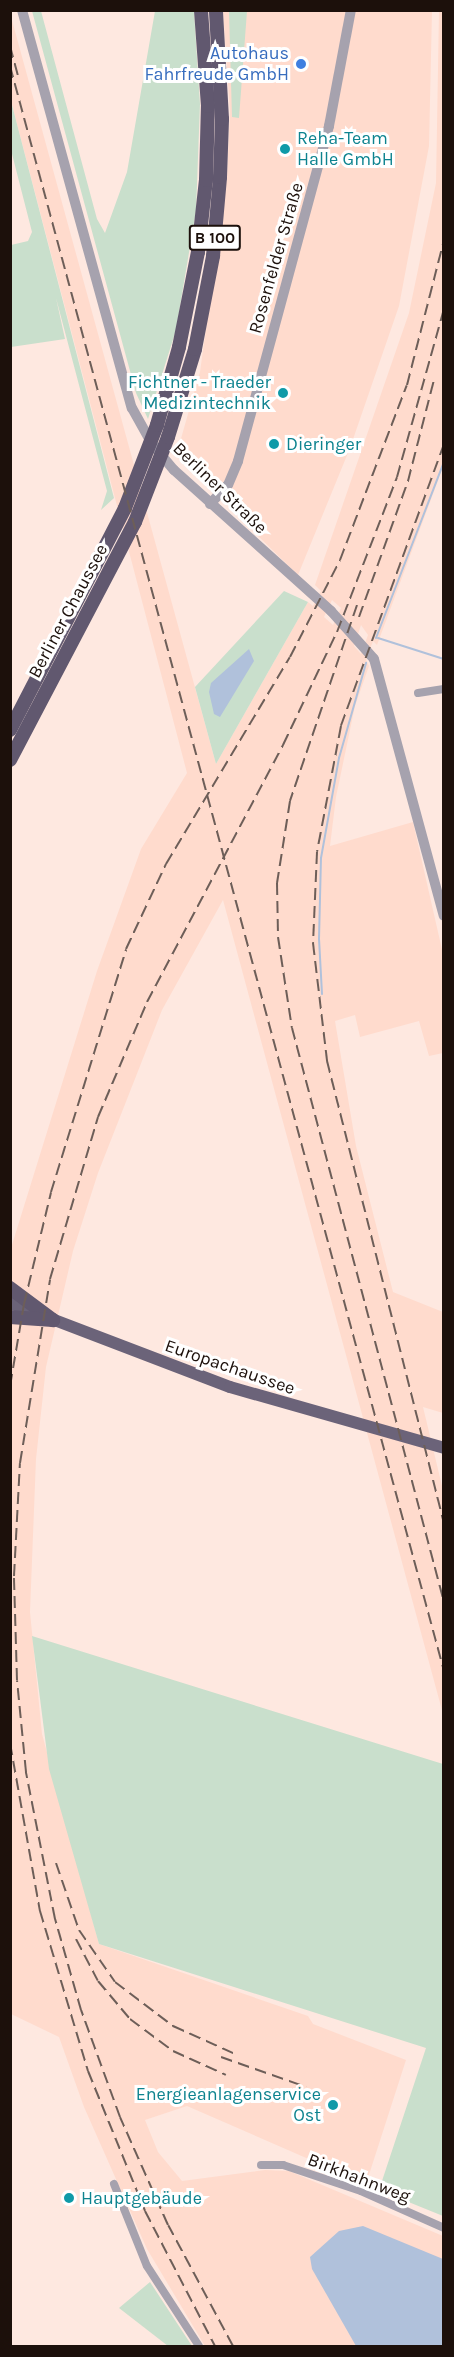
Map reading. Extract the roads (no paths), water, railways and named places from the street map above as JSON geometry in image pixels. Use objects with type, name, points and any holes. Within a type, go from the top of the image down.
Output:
[{"type":"highway","name":"Berliner Chaussee","points":[[10,730],[114,533],[157,425],[186,317],[203,213],[208,106],[201,10]]},
{"type":"highway","name":"Berliner Chaussee","points":[[10,760],[125,544],[145,498],[168,436],[201,320],[217,215],[222,118],[216,10]]},
{"type":"highway","points":[[12,1296],[53,1320]]},
{"type":"highway","points":[[10,1317],[53,1320]]},
{"type":"main road","name":"Europachaussee","points":[[53,1320],[230,1387],[356,1426],[441,1447]]},
{"type":"street","name":"Berliner Straße","points":[[22,10],[128,398],[152,444],[210,504],[331,611],[374,658],[444,916]]},
{"type":"street","name":"Rosenfelder Straße","points":[[210,504],[228,485],[238,460],[329,126],[351,10]]},
{"type":"street","points":[[418,693],[444,689]]},
{"type":"street","name":"Birkhahnweg","points":[[261,2164],[283,2165],[361,2192],[444,2228]]},
{"type":"street","points":[[114,2184],[147,2265],[199,2346]]},
{"type":"water","points":[[249,649],[254,661],[220,717],[214,714],[209,692],[211,683]]},
{"type":"water","points":[[363,2226],[443,2259],[443,2346],[356,2346],[312,2269],[310,2257],[339,2231]]},
{"type":"waterway","points":[[376,638],[444,462]]},
{"type":"waterway","points":[[378,638],[444,659]]},
{"type":"waterway","points":[[322,994],[319,939],[321,858],[339,758],[366,663]]},
{"type":"railway","points":[[10,46],[18,75]]},
{"type":"railway","points":[[10,66],[444,1671]]},
{"type":"railway","points":[[10,1386],[24,1304],[51,1192],[126,949],[166,864],[290,657],[340,560],[407,385],[444,240]]},
{"type":"railway","points":[[233,2346],[168,2225],[120,2117],[81,2010],[55,1919],[26,1772],[17,1680],[14,1576],[20,1463],[50,1279],[98,1117],[147,1002],[283,745],[337,632],[397,477],[444,309]]},
{"type":"railway","points":[[359,617],[408,481],[434,380]]},
{"type":"railway","points":[[444,444],[341,726],[317,852],[313,943],[327,1061],[444,1523]]},
{"type":"railway","points":[[357,605],[290,801],[277,883],[278,937],[292,1028],[444,1602]]},
{"type":"railway","points":[[10,1743],[40,1911],[88,2071],[145,2211],[215,2346]]},
{"type":"railway","points":[[56,1863],[79,1930],[115,1982],[173,2026],[233,2053]]},
{"type":"railway","points":[[76,1939],[98,1981],[130,2019],[173,2051],[226,2075]]},
{"type":"railway","points":[[221,2057],[306,2087]]},
{"type":"place","name":"Autohaus Fahrfreude GmbH","points":[[301,64]]},
{"type":"place","name":"Reha-Team Halle GmbH","points":[[285,149]]},
{"type":"place","name":"Fichtner - Traeder Medizintechnik","points":[[283,393]]},
{"type":"place","name":"Dieringer","points":[[274,444]]},
{"type":"place","name":"Energieanlagenservice Ost","points":[[333,2105]]},
{"type":"place","name":"Hauptgebäude","points":[[69,2198]]}]
